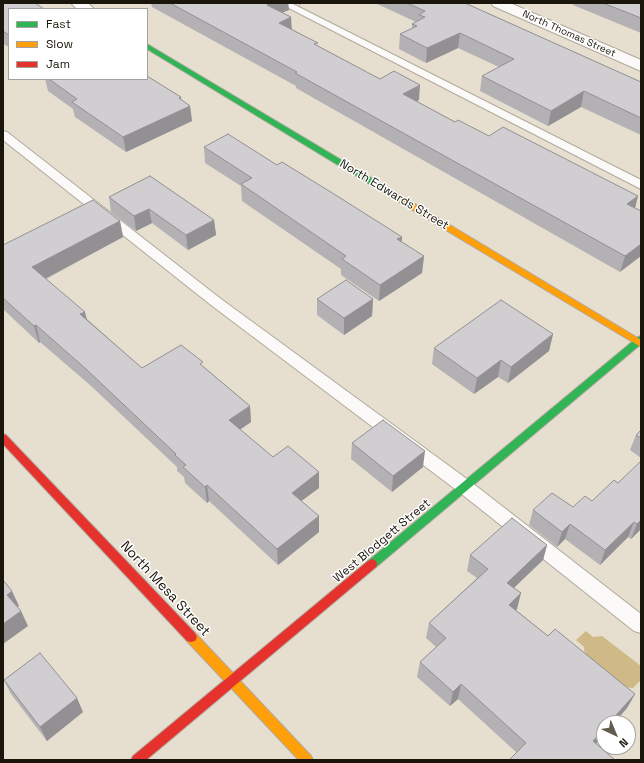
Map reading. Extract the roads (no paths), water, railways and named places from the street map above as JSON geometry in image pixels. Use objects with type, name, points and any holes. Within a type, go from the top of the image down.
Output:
[{"type":"street","name":"North Thomas Street","points":[[498,3],[641,66]]},
{"type":"street","name":"North Edwards Street","points":[[148,47],[640,342]]},
{"type":"street","name":"West Blodgett Street","points":[[137,760],[640,342]]},
{"type":"street","name":"North Mesa Street","points":[[3,438],[307,760]]},
{"type":"lane","points":[[284,3],[641,185]]},
{"type":"lane","points":[[3,134],[216,302],[465,487],[641,625]]}]
